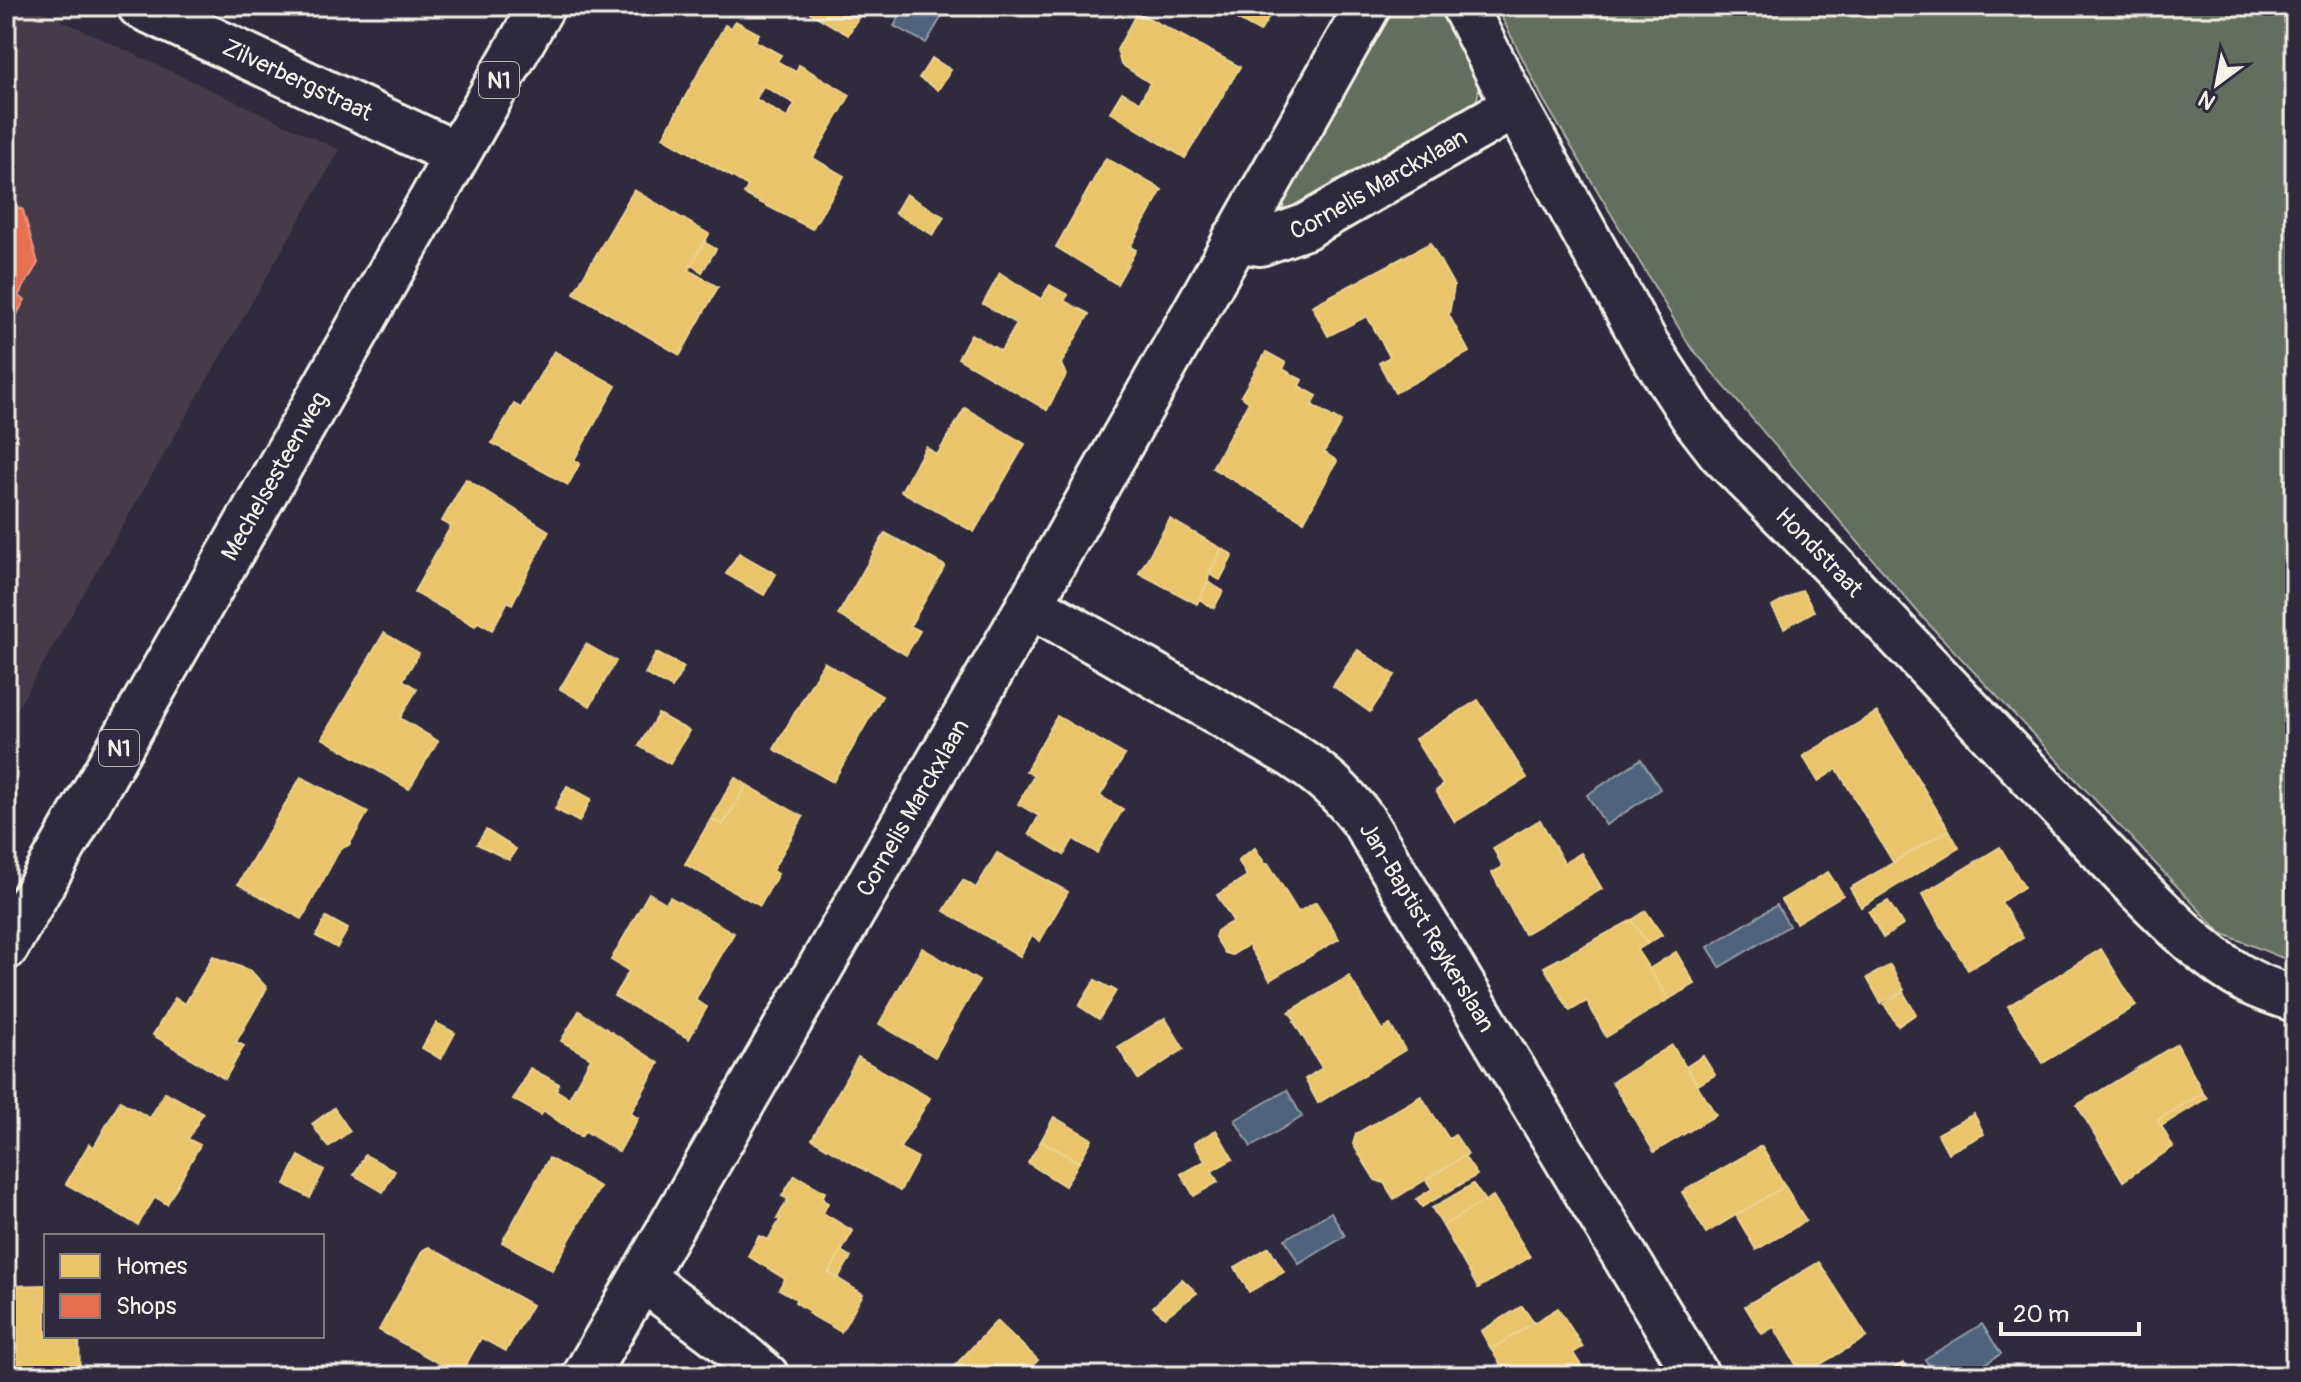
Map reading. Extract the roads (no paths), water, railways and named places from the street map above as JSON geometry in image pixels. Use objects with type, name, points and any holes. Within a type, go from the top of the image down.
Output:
[{"type":"street","name":"Zilverbergstraat","points":[[140,6],[456,154]]},
{"type":"street","name":"Mechelsesteenweg","points":[[6,947],[542,6]]},
{"type":"street","name":"Cornelis Marckxlaan","points":[[585,1376],[1030,604],[1368,6]]},
{"type":"street","name":"Hondstraat","points":[[1464,6],[1515,106],[1646,344],[1694,418],[1721,453],[1815,547],[2177,927],[2248,982],[2295,999]]},
{"type":"street","name":"Cornelis Marckxlaan","points":[[1235,239],[1260,243],[1305,227],[1515,106]]},
{"type":"street","name":"Jan-Baptist Reykerslaan","points":[[1030,604],[1292,755],[1321,774],[1344,795],[1363,820],[1697,1376]]},
{"type":"street","points":[[642,1278],[766,1376]]},
{"type":"water","points":[[906,6],[948,6],[926,43],[894,26]]},
{"type":"water","points":[[1641,759],[1660,789],[1606,825],[1587,795]]},
{"type":"water","points":[[1777,905],[1789,926],[1720,967],[1708,947]]},
{"type":"water","points":[[1287,1090],[1302,1117],[1251,1147],[1235,1120]]},
{"type":"water","points":[[1331,1212],[1345,1236],[1299,1264],[1285,1239]]},
{"type":"water","points":[[1982,1324],[2001,1354],[1965,1376],[1935,1376],[1925,1359]]}]
